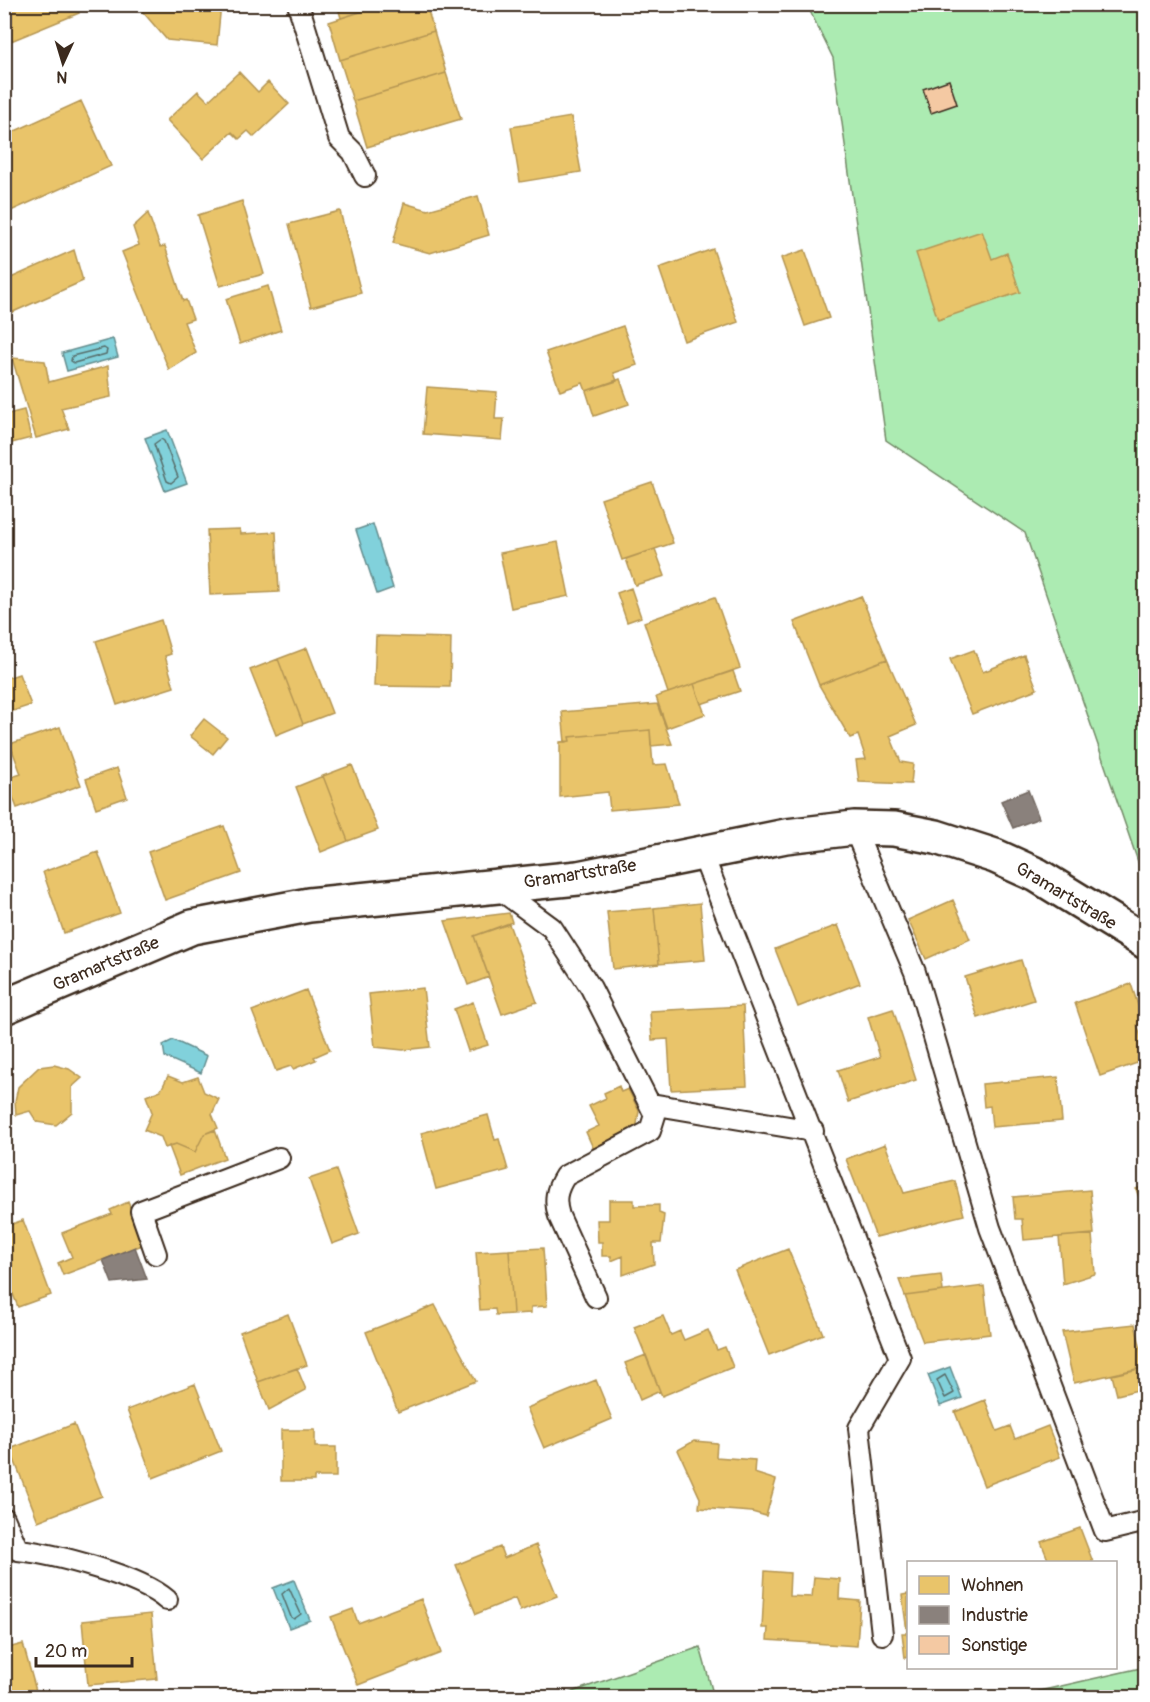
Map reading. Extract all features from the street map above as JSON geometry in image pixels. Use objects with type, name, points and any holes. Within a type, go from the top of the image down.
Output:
[{"type":"street","name":"Gramartstraße","points":[[4,1007],[192,927],[309,905],[578,878],[786,836],[854,828],[894,830],[936,837],[995,856],[1037,874],[1146,942]]},
{"type":"lane","points":[[298,4],[339,138],[353,152],[365,176]]},
{"type":"lane","points":[[854,828],[915,972],[990,1228],[1105,1531],[1146,1521]]},
{"type":"lane","points":[[702,853],[813,1131],[900,1358],[859,1428],[882,1634]]},
{"type":"lane","points":[[495,886],[552,928],[591,988],[651,1104],[656,1121],[650,1131],[565,1176],[557,1190],[556,1206],[596,1297]]},
{"type":"lane","points":[[651,1104],[813,1131]]},
{"type":"lane","points":[[156,1254],[141,1211],[279,1158]]},
{"type":"lane","points":[[4,1518],[18,1550],[41,1552],[142,1584],[167,1600]]},
{"type":"green space","points":[[807,5],[1145,5],[1145,882],[1025,533],[886,440],[833,58]]},
{"type":"green space","points":[[700,1647],[714,1697],[558,1697]]},
{"type":"green space","points":[[1145,1667],[1145,1697],[1013,1697]]},
{"type":"water","points":[[113,339],[118,357],[67,371],[62,353]]},
{"type":"water","points":[[167,430],[187,483],[165,491],[145,438]]},
{"type":"water","points":[[373,524],[393,588],[377,594],[356,530]]},
{"type":"water","points":[[173,1040],[207,1056],[201,1073],[165,1057],[163,1045]]},
{"type":"water","points":[[950,1367],[962,1398],[940,1406],[928,1375]]},
{"type":"water","points":[[294,1580],[310,1620],[289,1628],[273,1588]]},
{"type":"building: Wohnen","points":[[4,4],[75,4],[79,13],[4,44]]},
{"type":"building: Wohnen","points":[[136,4],[221,4],[217,45],[167,40]]},
{"type":"building: Wohnen","points":[[337,4],[385,4],[341,18]]},
{"type":"building: Wohnen","points":[[385,4],[426,4],[434,31],[340,60],[329,22]]},
{"type":"building: Wohnen","points":[[434,31],[446,73],[353,101],[340,60]]},
{"type":"building: Wohnen","points":[[239,72],[258,92],[268,82],[289,104],[254,137],[248,131],[239,139],[232,132],[203,159],[167,120],[198,91],[208,101]]},
{"type":"building: Wohnen","points":[[446,73],[461,119],[367,147],[353,101]]},
{"type":"building: Wohnen","points":[[81,101],[111,166],[4,214],[4,136]]},
{"type":"building: Wohnen","points":[[571,117],[581,172],[520,182],[511,127]]},
{"type":"building: Wohnen","points":[[478,196],[489,235],[430,253],[393,243],[404,203],[428,210]]},
{"type":"building: Wohnen","points":[[242,201],[264,274],[220,286],[198,215]]},
{"type":"building: Wohnen","points":[[340,211],[361,293],[311,307],[289,224]]},
{"type":"building: Wohnen","points":[[148,213],[160,247],[165,246],[183,301],[186,300],[193,319],[184,322],[196,353],[169,370],[122,252],[139,245],[133,227]]},
{"type":"building: Wohnen","points":[[982,231],[992,259],[1007,253],[1020,292],[938,320],[916,253]]},
{"type":"building: Wohnen","points":[[713,249],[738,322],[684,341],[659,268]]},
{"type":"building: Wohnen","points":[[74,250],[83,281],[4,316],[4,281]]},
{"type":"building: Wohnen","points":[[805,250],[829,318],[805,326],[781,258]]},
{"type":"building: Wohnen","points":[[268,286],[281,330],[240,344],[226,299]]},
{"type":"building: Wohnen","points":[[623,326],[637,365],[614,373],[617,381],[586,391],[583,383],[560,391],[546,352]]},
{"type":"building: Wohnen","points":[[12,358],[45,361],[49,382],[108,366],[111,397],[61,408],[69,429],[36,438]]},
{"type":"building: Wohnen","points":[[620,379],[629,404],[594,416],[586,391]]},
{"type":"building: Wohnen","points":[[427,387],[497,392],[495,419],[504,419],[502,440],[423,434]]},
{"type":"building: Wohnen","points":[[24,410],[31,438],[4,445],[4,415]]},
{"type":"building: Wohnen","points":[[652,482],[673,543],[622,560],[601,499]]},
{"type":"building: Wohnen","points":[[240,529],[241,534],[276,532],[279,592],[210,595],[207,530]]},
{"type":"building: Wohnen","points":[[558,542],[569,596],[511,608],[500,553]]},
{"type":"building: Wohnen","points":[[655,549],[665,576],[635,585],[626,559]]},
{"type":"building: Wohnen","points":[[631,588],[641,617],[627,622],[617,593]]},
{"type":"building: Wohnen","points":[[861,596],[887,659],[819,685],[794,622]]},
{"type":"building: Wohnen","points":[[715,597],[740,668],[668,693],[644,622]]},
{"type":"building: Wohnen","points":[[161,620],[171,654],[165,656],[174,687],[117,705],[96,641]]},
{"type":"building: Wohnen","points":[[376,636],[451,638],[450,687],[374,686]]},
{"type":"building: Wohnen","points":[[307,648],[332,713],[303,724],[278,659]]},
{"type":"building: Wohnen","points":[[974,650],[983,672],[1024,655],[1037,689],[972,714],[950,659]]},
{"type":"building: Wohnen","points":[[278,659],[303,724],[276,735],[250,670]]},
{"type":"building: Wohnen","points":[[887,659],[916,725],[890,736],[901,762],[913,764],[911,784],[859,782],[856,760],[866,759],[858,735],[850,738],[819,685]]},
{"type":"building: Wohnen","points":[[733,671],[740,691],[701,704],[694,684]]},
{"type":"building: Wohnen","points":[[19,674],[31,705],[4,714],[4,679]]},
{"type":"building: Wohnen","points":[[694,684],[705,714],[667,728],[656,697]]},
{"type":"building: Wohnen","points":[[657,704],[672,744],[651,746],[650,730],[569,737],[570,741],[565,742],[562,712]]},
{"type":"building: Wohnen","points":[[204,719],[227,737],[213,754],[190,736]]},
{"type":"building: Wohnen","points":[[60,727],[81,785],[17,808],[6,779],[21,774],[10,744]]},
{"type":"building: Wohnen","points":[[650,730],[653,765],[667,764],[679,804],[610,810],[608,792],[560,797],[560,742],[570,741],[569,737]]},
{"type":"building: Wohnen","points":[[352,765],[378,830],[348,841],[323,776]]},
{"type":"building: Wohnen","points":[[117,768],[127,797],[96,808],[86,779]]},
{"type":"building: Wohnen","points":[[323,776],[348,841],[321,852],[296,787]]},
{"type":"building: Wohnen","points":[[224,826],[241,873],[165,900],[148,852]]},
{"type":"building: Wohnen","points":[[98,852],[120,913],[64,933],[43,872]]},
{"type":"building: Wohnen","points":[[953,900],[970,939],[926,959],[908,920]]},
{"type":"building: Wohnen","points":[[700,903],[705,960],[659,964],[654,908]]},
{"type":"building: Wohnen","points":[[654,908],[659,964],[613,969],[607,912]]},
{"type":"building: Wohnen","points":[[509,913],[512,922],[474,936],[489,977],[468,985],[445,921]]},
{"type":"building: Wohnen","points":[[509,924],[537,1002],[502,1014],[474,936]]},
{"type":"building: Wohnen","points":[[838,925],[860,983],[798,1007],[775,949]]},
{"type":"building: Wohnen","points":[[1021,960],[1034,1000],[978,1018],[965,977]]},
{"type":"building: Wohnen","points":[[1131,984],[1144,1023],[1137,1025],[1146,1049],[1146,1060],[1100,1076],[1075,1003]]},
{"type":"building: Wohnen","points":[[423,988],[430,1047],[403,1050],[375,1047],[369,994]]},
{"type":"building: Wohnen","points":[[306,990],[330,1050],[314,1057],[316,1060],[293,1069],[291,1066],[276,1071],[252,1011]]},
{"type":"building: Wohnen","points":[[473,1002],[488,1045],[468,1051],[454,1009]]},
{"type":"building: Wohnen","points":[[743,1006],[747,1086],[671,1090],[668,1039],[652,1040],[650,1011]]},
{"type":"building: Wohnen","points":[[893,1009],[916,1080],[848,1102],[838,1070],[880,1057],[868,1017]]},
{"type":"building: Wohnen","points":[[54,1065],[69,1069],[82,1078],[72,1087],[72,1112],[56,1125],[37,1122],[30,1111],[16,1115],[15,1101],[18,1087],[39,1067]]},
{"type":"building: Wohnen","points":[[168,1076],[183,1082],[198,1077],[204,1092],[219,1099],[212,1114],[218,1128],[204,1134],[195,1152],[176,1144],[165,1148],[161,1137],[144,1130],[152,1112],[146,1096],[161,1090]]},
{"type":"building: Wohnen","points":[[1058,1077],[1062,1121],[992,1127],[990,1106],[984,1107],[982,1084]]},
{"type":"building: Wohnen","points":[[619,1086],[621,1092],[628,1089],[639,1111],[637,1124],[634,1129],[594,1150],[586,1132],[599,1126],[589,1106],[606,1098],[604,1093]]},
{"type":"building: Wohnen","points":[[488,1115],[495,1140],[499,1139],[508,1170],[436,1189],[421,1133]]},
{"type":"building: Wohnen","points":[[215,1130],[225,1158],[180,1175],[169,1146],[176,1144],[195,1152],[204,1134]]},
{"type":"building: Wohnen","points":[[885,1144],[904,1193],[955,1181],[964,1215],[876,1237],[846,1159]]},
{"type":"building: Wohnen","points":[[336,1170],[359,1234],[332,1244],[309,1179]]},
{"type":"building: Wohnen","points":[[1146,1185],[1146,1217],[1136,1189]]},
{"type":"building: Wohnen","points":[[1090,1190],[1094,1234],[1024,1240],[1022,1219],[1015,1219],[1013,1197]]},
{"type":"building: Wohnen","points":[[609,1200],[634,1200],[634,1206],[659,1205],[659,1213],[664,1215],[661,1243],[653,1243],[654,1264],[623,1275],[623,1256],[611,1261],[611,1256],[602,1256],[602,1242],[598,1242],[597,1220],[609,1220]]},
{"type":"building: Wohnen","points":[[128,1202],[145,1244],[63,1275],[58,1263],[72,1257],[62,1233],[112,1214],[110,1210]]},
{"type":"building: Wohnen","points":[[23,1220],[51,1295],[18,1307],[9,1284],[4,1286],[4,1227]]},
{"type":"building: Wohnen","points":[[1092,1234],[1095,1274],[1063,1284],[1059,1237]]},
{"type":"building: Wohnen","points":[[543,1248],[547,1306],[531,1307],[531,1313],[513,1314],[509,1250]]},
{"type":"building: Wohnen","points":[[788,1249],[823,1334],[769,1355],[735,1270]]},
{"type":"building: Wohnen","points":[[509,1250],[513,1314],[496,1315],[495,1309],[480,1310],[476,1252]]},
{"type":"building: Wohnen","points":[[941,1275],[943,1291],[905,1296],[899,1280]]},
{"type":"building: Wohnen","points":[[984,1286],[990,1334],[923,1342],[905,1296]]},
{"type":"building: Wohnen","points":[[435,1305],[476,1381],[398,1412],[366,1332]]},
{"type":"building: Wohnen","points":[[288,1314],[307,1365],[258,1382],[240,1332]]},
{"type":"building: Wohnen","points":[[663,1316],[671,1335],[680,1331],[684,1340],[708,1330],[717,1350],[725,1347],[733,1367],[662,1396],[634,1327]]},
{"type":"building: Wohnen","points":[[1135,1324],[1145,1367],[1074,1383],[1062,1332]]},
{"type":"building: Wohnen","points":[[646,1355],[660,1391],[640,1400],[625,1363]]},
{"type":"building: Wohnen","points":[[297,1368],[306,1390],[269,1410],[258,1382]]},
{"type":"building: Wohnen","points":[[1143,1368],[1146,1388],[1117,1395],[1112,1375]]},
{"type":"building: Wohnen","points":[[596,1380],[612,1419],[544,1448],[527,1408]]},
{"type":"building: Wohnen","points":[[195,1384],[221,1451],[153,1478],[127,1410]]},
{"type":"building: Wohnen","points":[[985,1400],[997,1431],[1010,1426],[1015,1439],[1048,1426],[1060,1457],[984,1486],[955,1412]]},
{"type":"building: Wohnen","points":[[74,1424],[102,1496],[38,1521],[10,1449]]},
{"type":"building: Wohnen","points":[[281,1430],[315,1430],[315,1447],[336,1447],[336,1477],[314,1477],[314,1481],[281,1481]]},
{"type":"building: Wohnen","points":[[694,1441],[717,1443],[716,1457],[755,1460],[754,1473],[776,1480],[766,1516],[752,1512],[699,1508],[700,1498],[678,1450]]},
{"type":"building: Wohnen","points":[[1080,1528],[1093,1561],[1049,1561],[1041,1542]]},
{"type":"building: Wohnen","points":[[536,1545],[557,1596],[520,1611],[515,1598],[476,1614],[456,1565],[500,1547],[504,1558]]},
{"type":"building: Wohnen","points":[[765,1571],[790,1573],[789,1596],[812,1597],[814,1577],[840,1579],[839,1599],[860,1601],[857,1646],[767,1640],[768,1628],[762,1628]]},
{"type":"building: Wohnen","points":[[907,1594],[907,1632],[902,1595]]},
{"type":"building: Wohnen","points":[[421,1599],[441,1653],[358,1685],[331,1617],[353,1609],[358,1623]]},
{"type":"building: Wohnen","points":[[151,1614],[157,1679],[88,1685],[82,1621]]},
{"type":"building: Wohnen","points":[[902,1633],[907,1633],[907,1657],[905,1658]]},
{"type":"building: Wohnen","points":[[23,1644],[38,1698],[4,1698],[4,1649]]},
{"type":"building: Industrie","points":[[1028,790],[1039,818],[1013,828],[1001,801]]},
{"type":"building: Industrie","points":[[135,1247],[147,1279],[112,1283],[103,1260]]},
{"type":"building: Sonstige","points":[[949,80],[957,104],[931,113],[923,89]]}]
